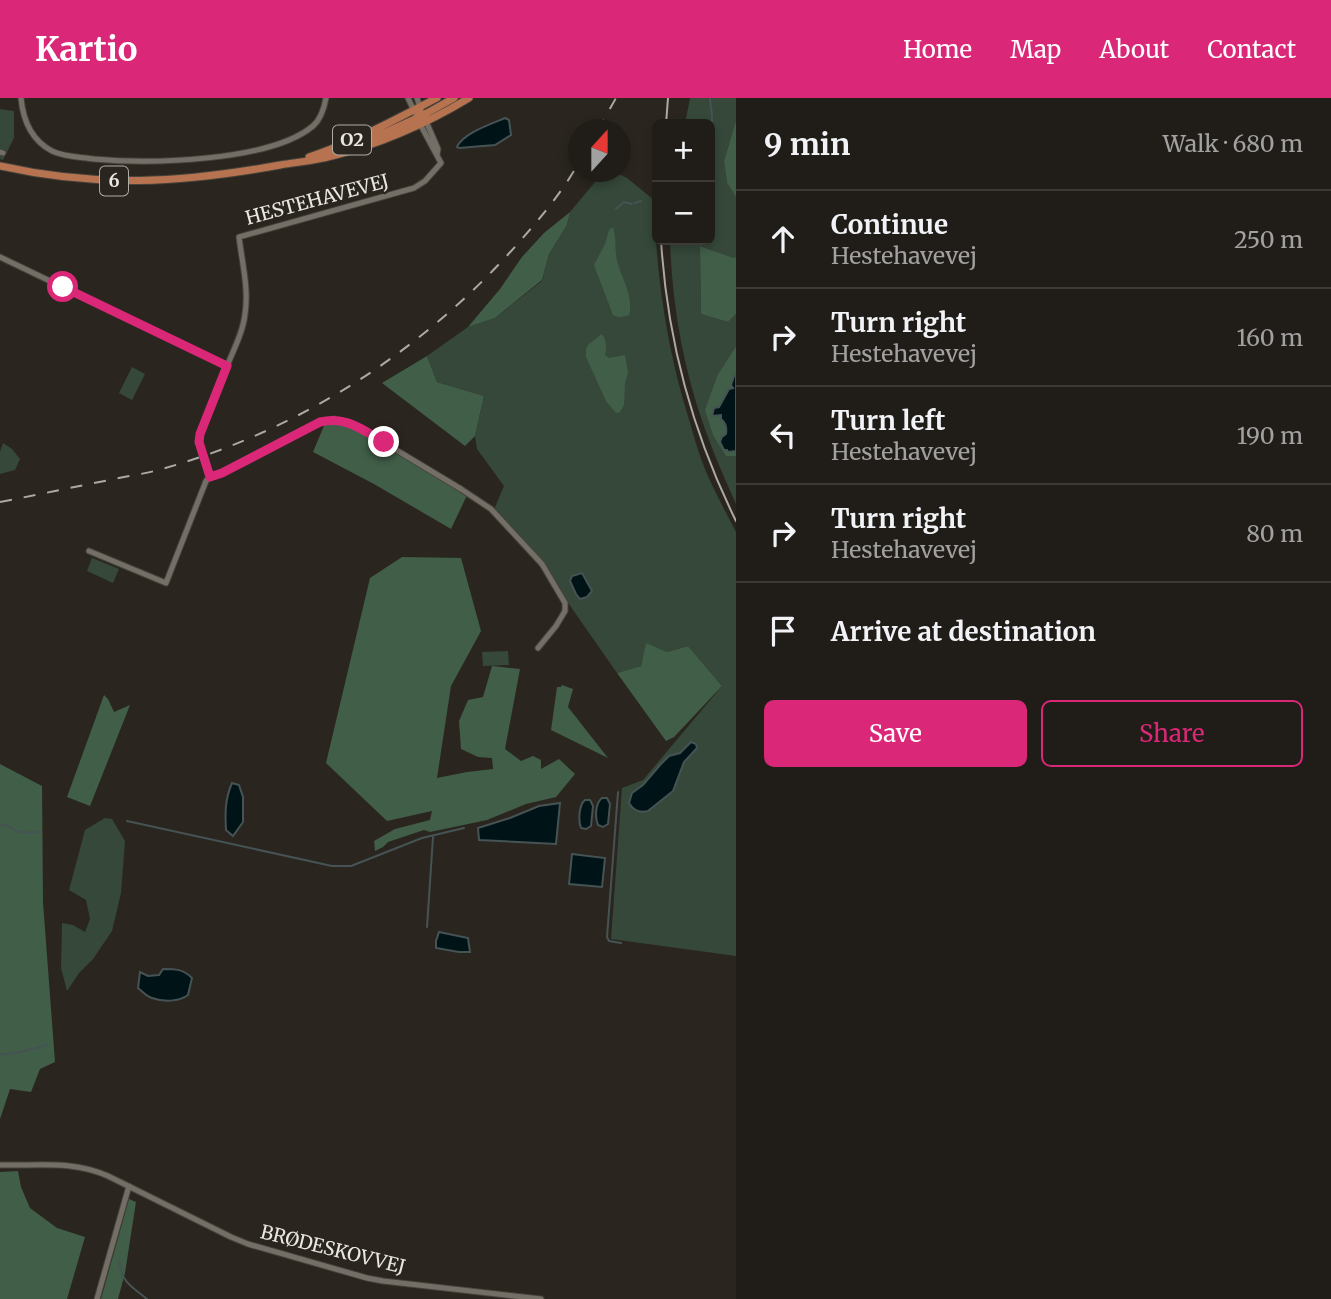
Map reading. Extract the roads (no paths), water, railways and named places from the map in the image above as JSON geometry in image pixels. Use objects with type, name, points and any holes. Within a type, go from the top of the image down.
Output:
[{"type":"main road","name":"O2","points":[[282,165],[420,116],[437,98]]},
{"type":"main road","points":[[420,116],[454,98]]},
{"type":"main road","points":[[420,116],[468,98]]},
{"type":"main road","name":"6","points":[[0,166],[70,179],[100,181],[182,179],[229,174],[356,150],[371,139],[420,116]]},
{"type":"street","points":[[21,98],[22,111],[29,130],[37,141],[52,151],[70,157],[121,161],[190,159],[248,152],[291,140],[316,124],[326,98]]},
{"type":"street","points":[[408,98],[420,116]]},
{"type":"street","points":[[417,98],[420,116]]},
{"type":"street","name":"HESTEHAVEVEJ","points":[[210,477],[199,442],[200,434],[245,316],[246,300],[239,237],[414,188],[425,181],[442,163],[420,116]]},
{"type":"street","points":[[0,257],[227,366]]},
{"type":"street","points":[[89,551],[166,583],[206,481],[210,477],[320,422],[334,419],[353,425],[491,509],[542,564],[565,603],[565,611],[538,648]]},
{"type":"street","name":"BRØDESKOVVEJ","points":[[0,1165],[78,1166],[97,1171],[248,1244],[367,1278],[541,1299]]},
{"type":"street","points":[[97,1299],[129,1186]]},
{"type":"waterway","points":[[710,98],[712,119]]},
{"type":"waterway","points":[[635,203],[641,201]]},
{"type":"waterway","points":[[616,209],[624,202],[632,204]]},
{"type":"waterway","points":[[618,792],[607,937],[609,941],[621,943]]},
{"type":"waterway","points":[[127,821],[332,866],[351,866],[422,838],[464,828]]},
{"type":"waterway","points":[[0,824],[20,832],[41,832]]},
{"type":"waterway","points":[[427,927],[433,837]]},
{"type":"waterway","points":[[0,1054],[17,1053],[47,1045]]},
{"type":"waterway","points":[[119,1261],[125,1279],[147,1299]]},
{"type":"tram line","points":[[666,119],[668,98]]},
{"type":"tram line","points":[[661,245],[669,313],[684,384],[707,453],[736,521]]},
{"type":"railway","points":[[604,119],[616,98]]},
{"type":"railway","points":[[0,502],[162,469],[263,432],[312,408],[358,381],[444,316],[484,280],[521,240],[568,180]]}]
